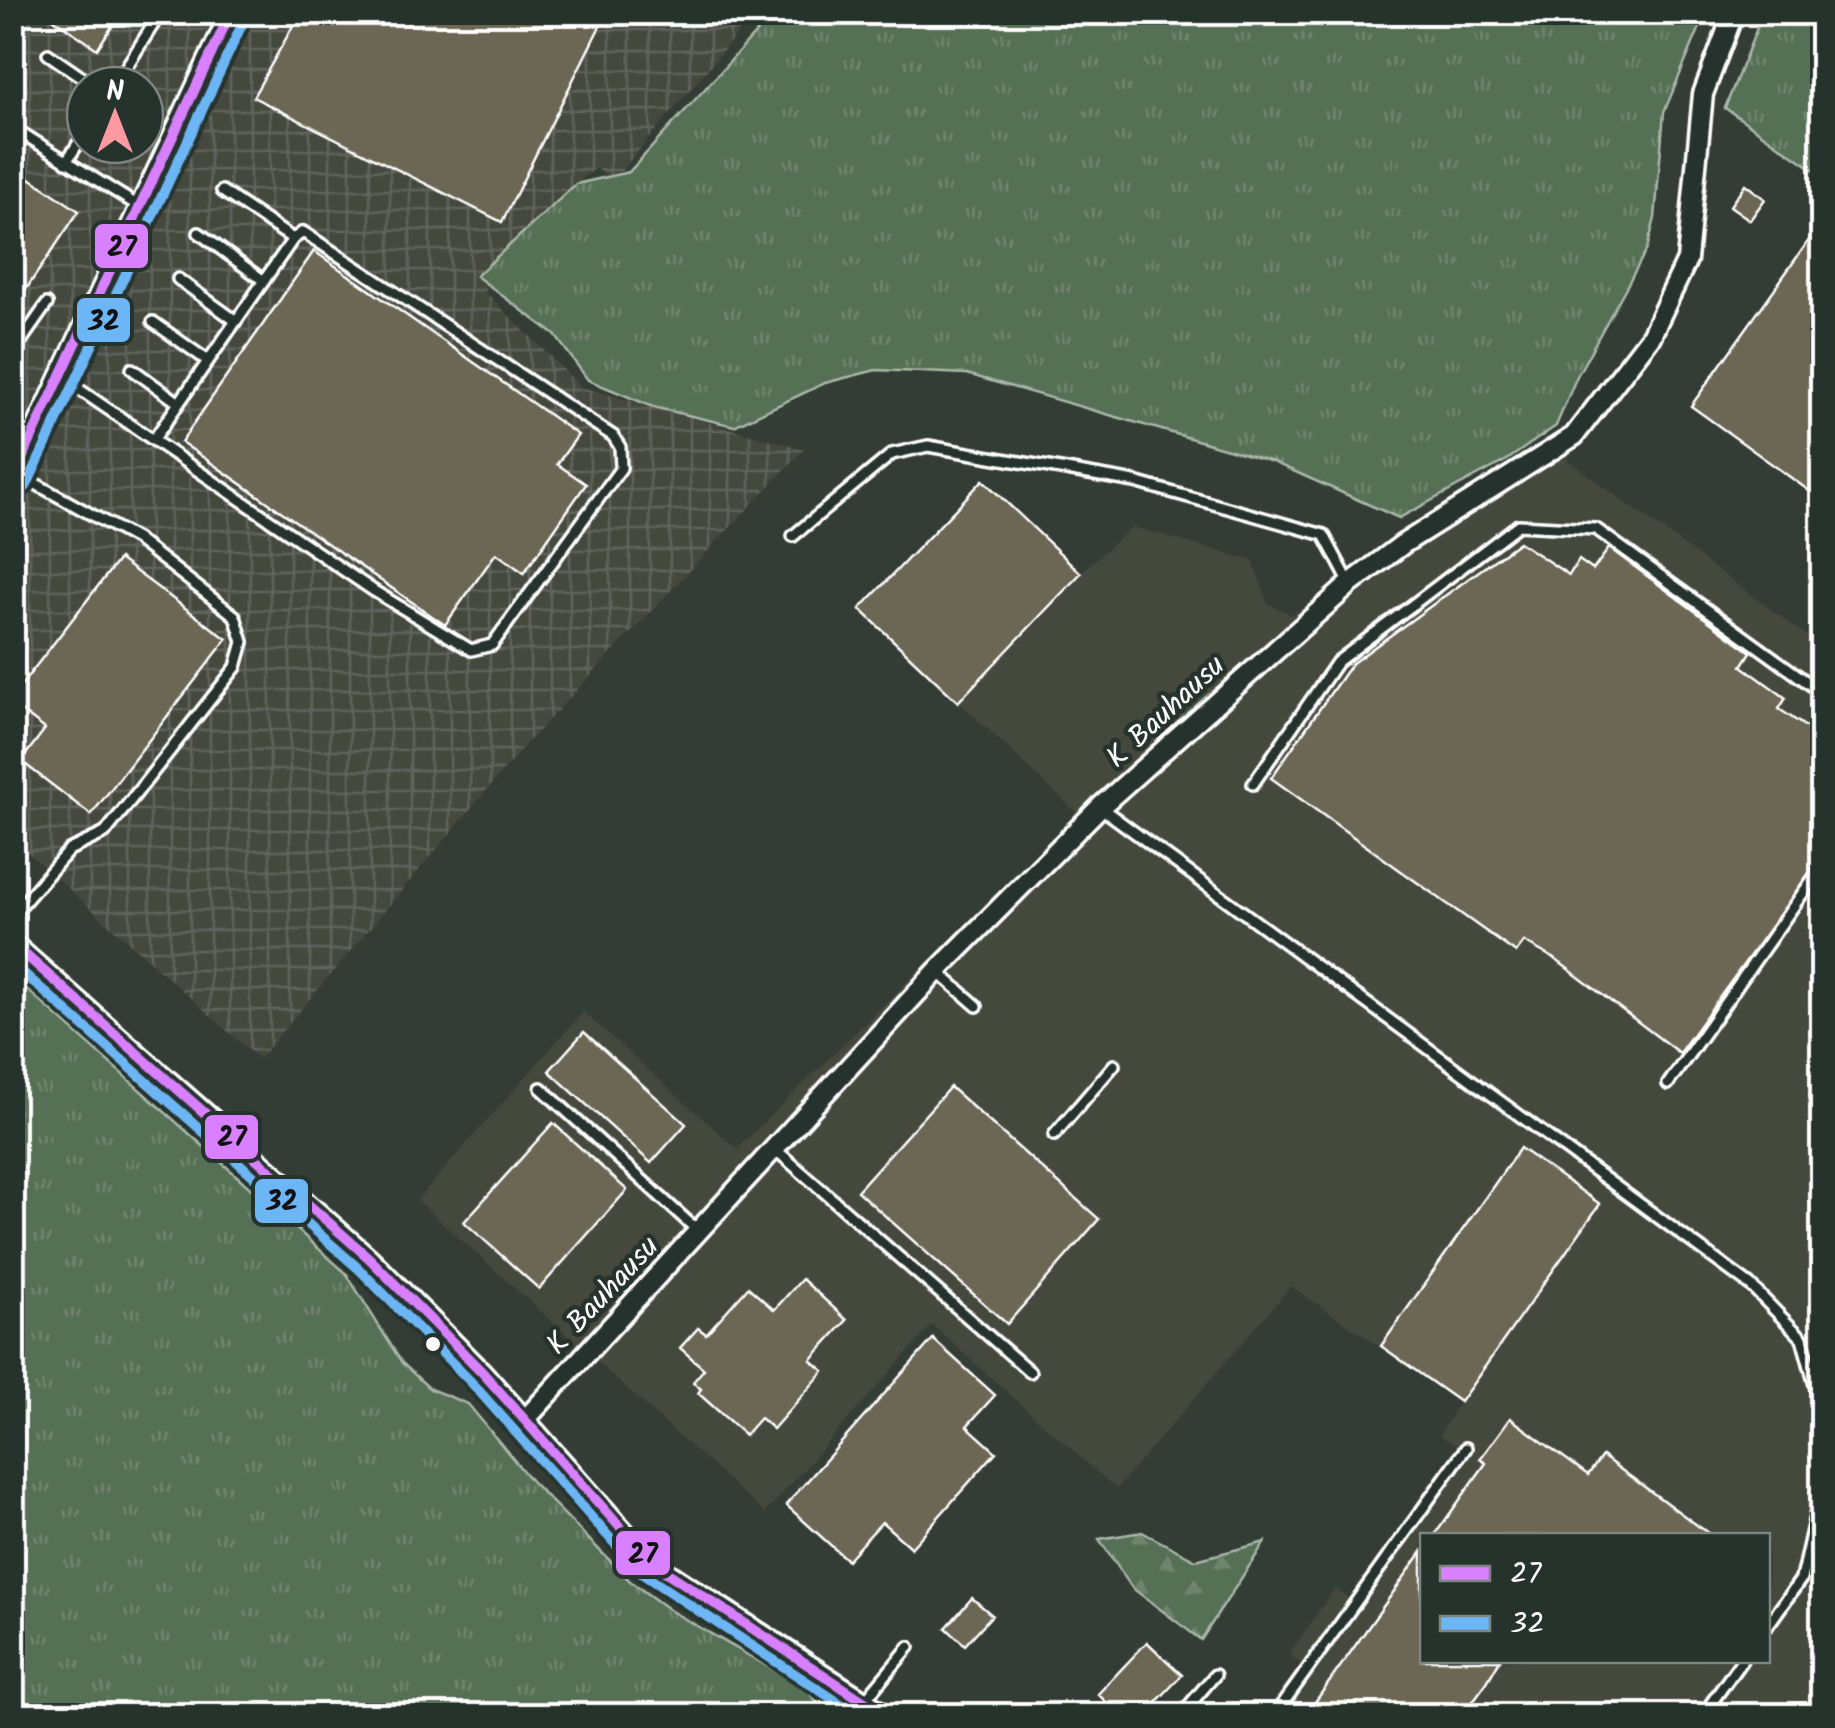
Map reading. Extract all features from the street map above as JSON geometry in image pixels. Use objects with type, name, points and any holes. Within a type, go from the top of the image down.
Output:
[{"type":"street","points":[[14,477],[231,12]]},
{"type":"street","name":"K Bauhausu","points":[[524,1421],[936,971],[1100,808],[1271,650],[1350,584],[1403,544],[1574,436],[1651,336],[1687,260],[1702,94],[1734,12]]},
{"type":"street","points":[[12,943],[369,1258],[651,1562],[876,1710]]},
{"type":"lane","points":[[128,65],[161,12]]},
{"type":"lane","points":[[48,54],[65,66]]},
{"type":"lane","points":[[12,126],[65,161]]},
{"type":"lane","points":[[71,165],[140,207]]},
{"type":"lane","points":[[222,191],[293,239]]},
{"type":"lane","points":[[199,233],[264,282]]},
{"type":"lane","points":[[61,377],[374,591],[471,650],[492,645],[621,468],[620,447],[613,436],[306,233],[293,239],[154,439]]},
{"type":"lane","points":[[178,280],[236,321]]},
{"type":"lane","points":[[12,354],[47,304]]},
{"type":"lane","points":[[153,322],[208,361]]},
{"type":"lane","points":[[132,369],[179,403]]},
{"type":"lane","points":[[793,536],[892,454],[928,446],[1136,482],[1324,535],[1350,584]]},
{"type":"lane","points":[[12,916],[69,850],[105,833],[236,666],[242,642],[236,616],[136,539],[14,477]]},
{"type":"lane","points":[[1253,784],[1337,662],[1518,525],[1596,529],[1822,693]]},
{"type":"lane","points":[[1100,808],[1750,1284],[1802,1338],[1822,1410]]},
{"type":"lane","points":[[1668,1084],[1822,866]]},
{"type":"lane","points":[[936,971],[977,1006]]},
{"type":"lane","points":[[1054,1135],[1114,1065]]},
{"type":"lane","points":[[541,1088],[698,1231]]},
{"type":"lane","points":[[773,1147],[1030,1372]]},
{"type":"lane","points":[[1274,1716],[1466,1448]]},
{"type":"lane","points":[[1770,1623],[1801,1579],[1822,1485]]},
{"type":"lane","points":[[876,1710],[909,1647]]},
{"type":"lane","points":[[1702,1716],[1740,1663]]},
{"type":"lane","points":[[1180,1716],[1216,1675]]},
{"type":"shaded area","points":[[13,13],[755,13],[617,176],[608,177],[596,168],[556,199],[477,276],[489,285],[484,291],[581,387],[804,449],[525,745],[259,1059],[13,839]]},
{"type":"shaded area","points":[[1558,438],[1569,461],[1822,647],[1822,1715],[1263,1715],[1301,1664],[1289,1654],[1335,1588],[1348,1598],[1458,1447],[1439,1435],[1460,1401],[1291,1286],[1116,1489],[932,1325],[765,1513],[417,1200],[583,1012],[737,1149],[1078,814],[860,609],[983,480],[1081,572],[1132,527],[1253,561],[1268,604],[1292,615],[1387,546]]},
{"type":"green space","points":[[775,12],[1706,13],[1664,112],[1655,218],[1647,249],[1577,376],[1556,426],[1507,460],[1399,518],[1273,462],[967,374],[876,370],[825,383],[734,426],[653,407],[588,380],[555,335],[476,276],[576,184],[629,172]]},
{"type":"green space","points":[[1763,13],[1822,13],[1822,175],[1725,108]]},
{"type":"green space","points":[[12,976],[346,1273],[402,1363],[430,1389],[468,1404],[532,1482],[631,1582],[671,1611],[802,1686],[815,1699],[818,1715],[13,1715]]},
{"type":"green space","points":[[1142,1532],[1196,1560],[1265,1542],[1201,1640],[1132,1588],[1099,1539]]},
{"type":"building","points":[[44,12],[122,12],[97,49]]},
{"type":"building","points":[[301,12],[607,12],[502,222],[253,97]]},
{"type":"building","points":[[12,166],[79,211],[12,310]]},
{"type":"building","points":[[1745,184],[1765,199],[1750,220],[1730,206]]},
{"type":"building","points":[[1822,222],[1822,500],[1691,406]]},
{"type":"building","points":[[314,251],[578,435],[557,464],[586,484],[524,573],[496,553],[445,625],[181,442]]},
{"type":"building","points":[[983,480],[1081,573],[958,702],[860,609]]},
{"type":"building","points":[[1519,542],[1569,575],[1579,560],[1593,570],[1609,548],[1751,652],[1742,666],[1786,698],[1779,709],[1822,738],[1822,857],[1679,1053],[1555,959],[1524,942],[1516,953],[1271,778],[1351,664]]},
{"type":"building","points":[[119,559],[227,639],[91,815],[21,761],[45,729],[12,704],[12,697]]},
{"type":"building","points":[[584,1032],[686,1124],[651,1163],[549,1071]]},
{"type":"building","points":[[950,1087],[1099,1219],[1007,1324],[857,1191]]},
{"type":"building","points":[[553,1123],[627,1190],[539,1289],[464,1222]]},
{"type":"building","points":[[1520,1148],[1600,1204],[1460,1402],[1381,1346]]},
{"type":"building","points":[[802,1279],[847,1320],[811,1360],[824,1371],[773,1429],[760,1418],[745,1435],[698,1393],[701,1389],[693,1382],[704,1369],[680,1348],[698,1328],[706,1334],[748,1287],[774,1310]]},
{"type":"building","points":[[933,1339],[995,1395],[967,1426],[996,1452],[911,1548],[882,1522],[847,1560],[786,1505]]},
{"type":"building","points":[[1510,1418],[1588,1475],[1602,1456],[1708,1533],[1436,1533],[1486,1463],[1480,1459]]},
{"type":"building","points":[[1420,1555],[1420,1663],[1498,1663],[1462,1716],[1305,1716]]},
{"type":"building","points":[[972,1598],[992,1615],[965,1645],[946,1628]]},
{"type":"building","points":[[1147,1642],[1182,1675],[1143,1716],[1097,1716],[1108,1704],[1098,1694]]},
{"type":"transit line","name":"27","points":[[12,480],[231,12]]},
{"type":"transit line","name":"32","points":[[26,487],[245,18]]},
{"type":"transit line","name":"27","points":[[12,943],[369,1258],[482,1372],[651,1562],[886,1716]]},
{"type":"transit line","name":"32","points":[[12,963],[359,1269],[471,1382],[641,1573],[859,1716]]}]
